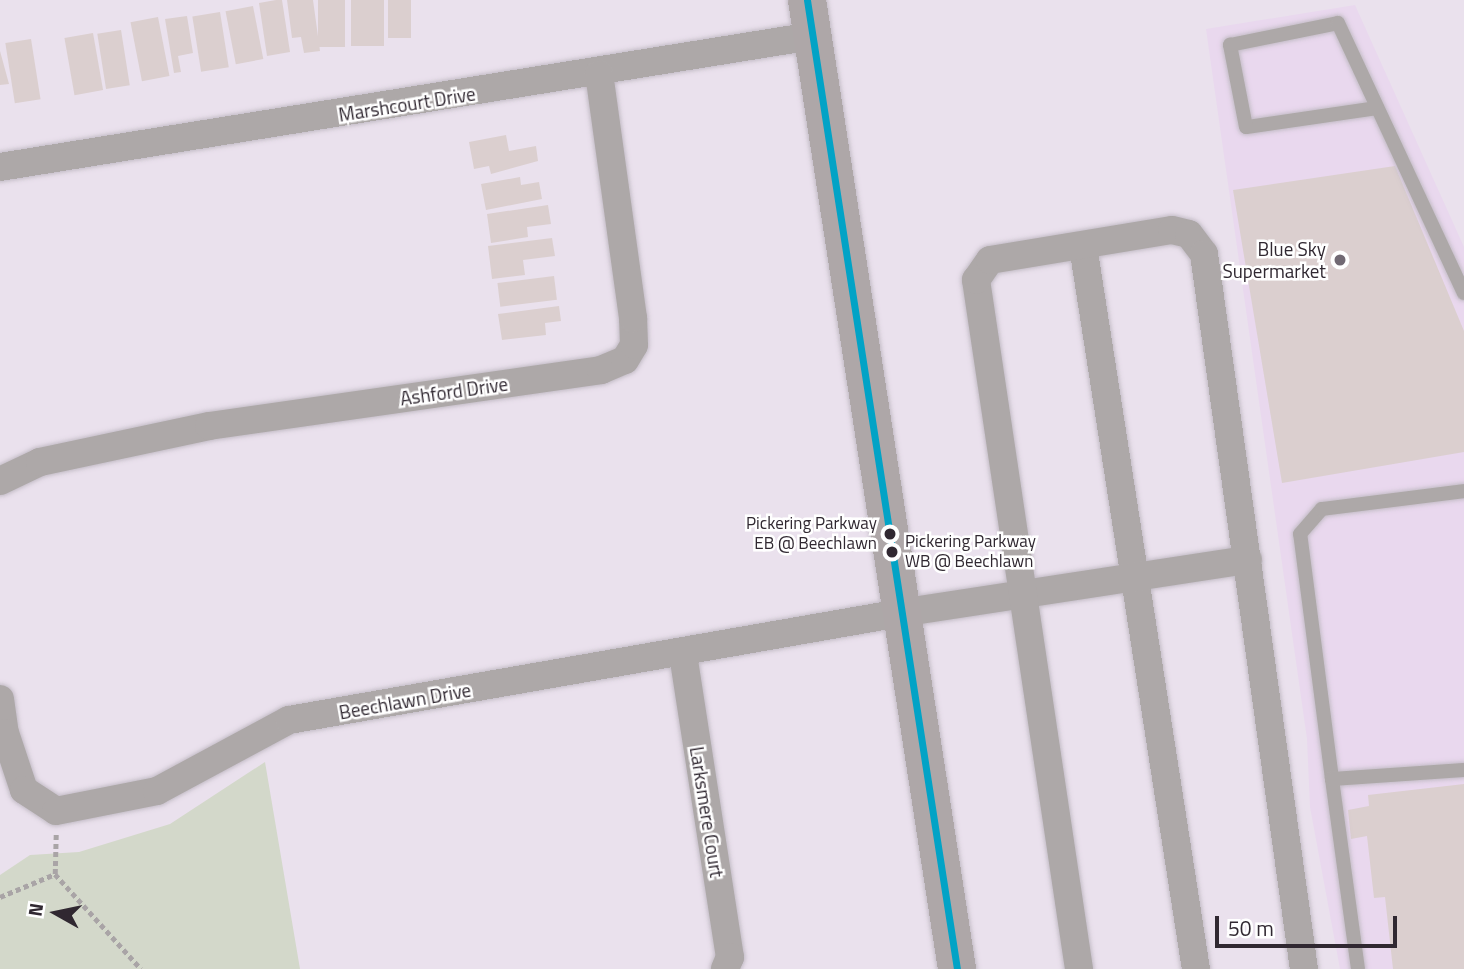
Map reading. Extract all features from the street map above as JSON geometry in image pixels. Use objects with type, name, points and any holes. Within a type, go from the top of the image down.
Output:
[{"type":"street","name":"Marshcourt Drive","points":[[0,167],[599,74],[810,18]]},
{"type":"street","points":[[810,18],[957,969]]},
{"type":"street","name":"Ashford Drive","points":[[0,481],[40,461],[209,426],[601,370],[625,360],[634,345],[633,318],[599,74]]},
{"type":"street","points":[[1079,969],[976,280],[990,260],[1172,229],[1189,234],[1204,254],[1304,969]]},
{"type":"street","points":[[1083,246],[1196,969]]},
{"type":"street","name":"Beechlawn Drive","points":[[56,811],[158,791],[289,720],[683,654],[900,612],[1248,560]]},
{"type":"street","name":"Larksmere Court","points":[[683,654],[730,957],[725,969]]},
{"type":"street","points":[[0,699],[5,733],[24,790],[56,811]]},
{"type":"lane","points":[[1377,108],[1246,127],[1230,45],[1338,23],[1464,293]]},
{"type":"lane","points":[[1358,969],[1300,534],[1322,509],[1464,491]]},
{"type":"lane","points":[[1332,779],[1464,770]]},
{"type":"path","points":[[56,811],[55,874],[141,969]]},
{"type":"path","points":[[0,897],[55,874]]},
{"type":"shaded area","points":[[1355,5],[1464,247],[1464,969],[1340,969],[1310,807],[1307,739],[1206,29]]},
{"type":"shaded area","points":[[265,762],[300,969],[0,969],[0,875],[30,855],[79,852],[170,824]]},
{"type":"building","points":[[282,0],[290,52],[267,56],[259,3]]},
{"type":"building","points":[[287,0],[313,0],[320,51],[304,53],[301,37],[292,38]]},
{"type":"building","points":[[318,0],[345,0],[345,47],[318,47]]},
{"type":"building","points":[[351,0],[384,0],[384,46],[351,46]]},
{"type":"building","points":[[388,0],[411,0],[411,38],[388,38]]},
{"type":"building","points":[[253,6],[263,59],[236,64],[226,11]]},
{"type":"building","points":[[220,12],[229,67],[201,72],[192,16]]},
{"type":"building","points":[[187,16],[193,53],[178,56],[181,72],[174,73],[165,19]]},
{"type":"building","points":[[158,17],[169,76],[142,81],[131,22]]},
{"type":"building","points":[[121,30],[130,85],[106,89],[97,34]]},
{"type":"building","points":[[93,33],[103,90],[75,95],[64,38]]},
{"type":"building","points":[[31,39],[41,99],[15,103],[5,43]]},
{"type":"building","points":[[0,51],[9,84],[0,85]]},
{"type":"building","points":[[506,135],[509,151],[536,146],[538,161],[491,174],[489,166],[474,169],[469,142]]},
{"type":"building","name":"Blue Sky Supermarket","points":[[1395,166],[1464,331],[1464,452],[1282,483],[1233,190]]},
{"type":"building","points":[[520,177],[521,185],[539,182],[542,199],[486,210],[481,184]]},
{"type":"building","points":[[548,205],[551,224],[527,227],[528,237],[491,243],[487,214]]},
{"type":"building","points":[[552,238],[555,256],[523,260],[525,275],[492,279],[488,246]]},
{"type":"building","points":[[554,276],[557,300],[500,307],[497,283]]},
{"type":"building","points":[[559,306],[561,321],[545,323],[546,335],[502,340],[498,314]]},
{"type":"building","points":[[1464,784],[1464,969],[1393,969],[1385,897],[1374,898],[1367,836],[1351,839],[1348,810],[1369,806],[1368,795]]},
{"type":"transit line","points":[[807,0],[957,969]]},
{"type":"place","name":"Blue Sky Supermarket","points":[[1340,260]]},
{"type":"place","name":"Pickering Parkway EB @ Beechlawn","points":[[890,534]]},
{"type":"place","name":"Pickering Parkway WB @ Beechlawn","points":[[892,552]]}]
